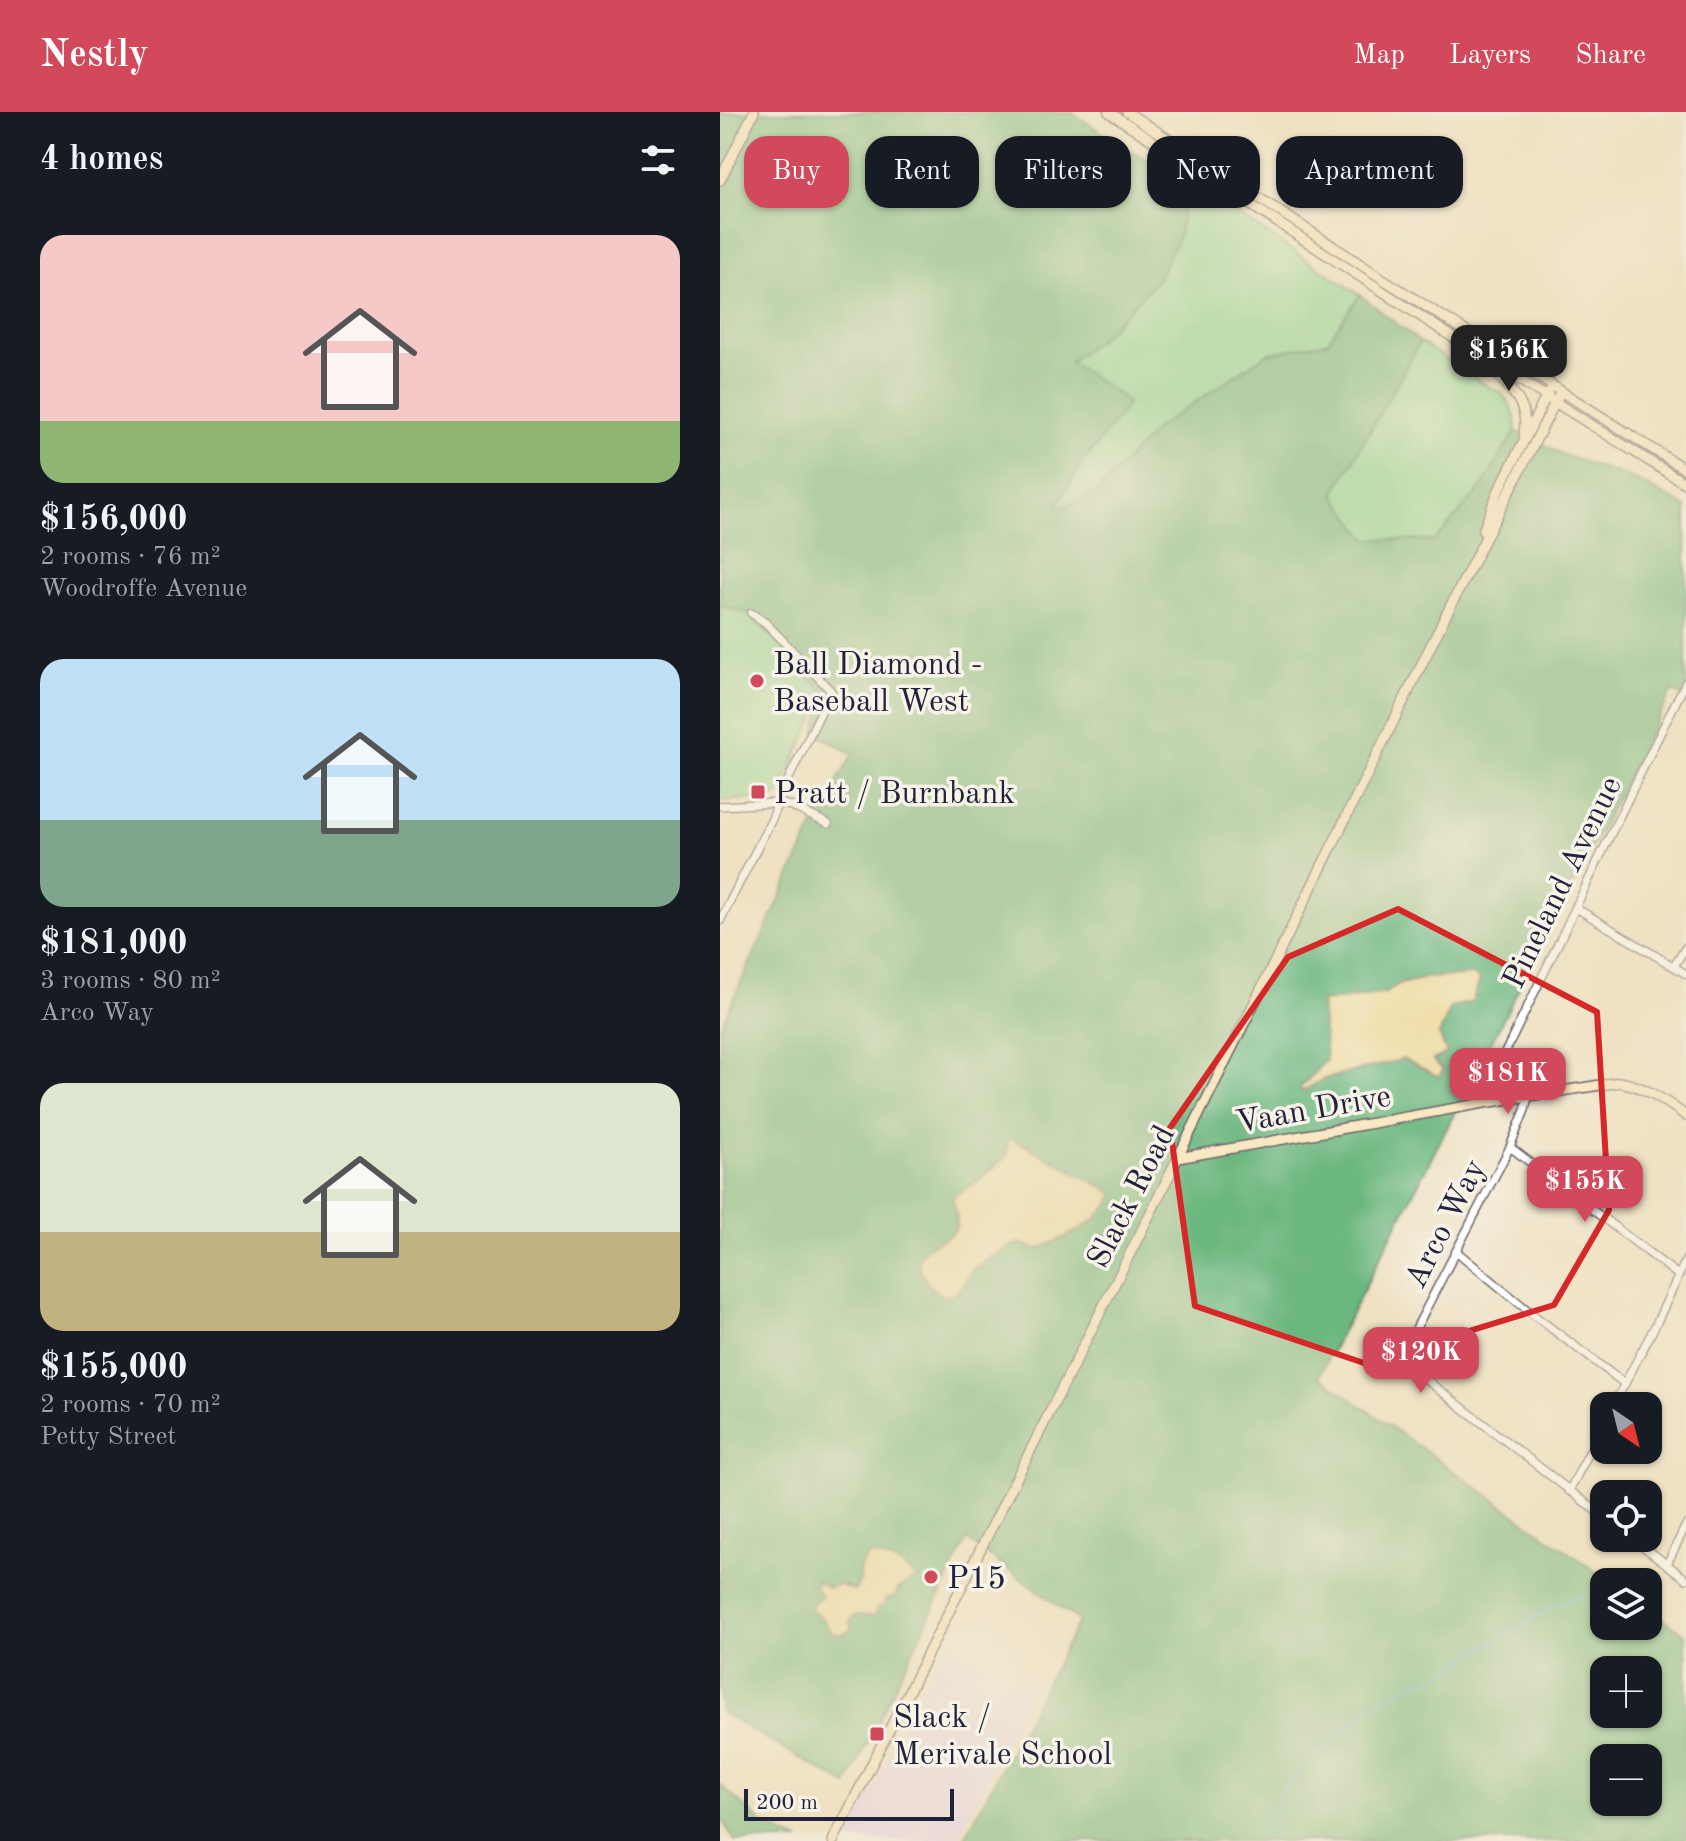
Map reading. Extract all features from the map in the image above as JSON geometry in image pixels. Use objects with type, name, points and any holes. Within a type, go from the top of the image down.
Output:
[{"type":"street","points":[[720,180],[754,112]]},
{"type":"street","points":[[1109,112],[1489,361],[1686,484]]},
{"type":"street","points":[[1127,112],[1383,279],[1686,470]]},
{"type":"street","points":[[1489,361],[1521,403],[1525,428],[1522,445]]},
{"type":"street","name":"Slack Road","points":[[1468,572],[1498,492],[1557,388]]},
{"type":"street","name":"Slack Road","points":[[833,1841],[1178,1158],[1550,400]]},
{"type":"street","points":[[720,921],[773,817],[831,691],[766,623],[751,613]]},
{"type":"street","name":"Pineland Avenue","points":[[1484,1103],[1484,1095],[1616,819],[1680,704],[1686,682]]},
{"type":"street","points":[[720,806],[777,803],[791,806],[828,824]]},
{"type":"street","points":[[1576,908],[1686,974]]},
{"type":"street","points":[[1674,966],[1686,947]]},
{"type":"street","name":"Vaan Drive","points":[[1178,1158],[1620,1082],[1635,1084],[1686,1116]]},
{"type":"street","name":"Arco Way","points":[[1528,1097],[1510,1147],[1411,1338],[1407,1353],[1411,1368],[1590,1507]]},
{"type":"street","points":[[1510,1147],[1678,1275]]},
{"type":"street","points":[[1456,1251],[1625,1384]]},
{"type":"street","points":[[1621,1392],[1686,1260]]},
{"type":"street","points":[[1569,1491],[1590,1451]]},
{"type":"street","points":[[1667,1564],[1686,1525]]},
{"type":"street","points":[[1651,1552],[1686,1579]]},
{"type":"highlighted area","points":[[1398,909],[1597,1012],[1609,1210],[1554,1305],[1364,1363],[1195,1306],[1170,1128],[1288,957]]},
{"type":"shaded area","points":[[948,1641],[1031,1690],[957,1841],[846,1841]]},
{"type":"green space","points":[[720,112],[1071,112],[1108,136],[995,136],[995,208],[1131,208],[1131,151],[1147,160],[1147,208],[1184,208],[1178,238],[1156,281],[1106,333],[1070,362],[1128,404],[1078,469],[1058,504],[1059,508],[1096,493],[1157,428],[1267,354],[1327,342],[1360,295],[1420,342],[1334,494],[1367,539],[1435,541],[1482,487],[1516,431],[1566,456],[1632,478],[1686,507],[1686,699],[1672,691],[1319,1376],[1591,1568],[1590,1640],[1662,1640],[1662,1618],[1686,1635],[1686,1841],[963,1841],[1079,1621],[967,1540],[847,1785],[720,1712],[720,1028],[820,812],[853,754],[815,733],[826,693],[748,613],[720,606]],"holes":[[[1397,985],[1451,1007],[1439,1035],[1447,1053],[1433,1061],[1404,1059],[1300,1087],[1326,1061],[1322,1002],[1386,993]],[[1011,1139],[1113,1193],[1101,1213],[1082,1228],[1038,1249],[1019,1243],[1010,1246],[972,1269],[965,1282],[928,1247],[954,1230],[957,1219],[953,1200],[1007,1155]],[[871,1554],[906,1582],[894,1598],[886,1598],[876,1608],[875,1616],[854,1615],[832,1633],[822,1618],[822,1597],[817,1581],[828,1588],[842,1585],[856,1590],[861,1580],[860,1569]]]},
{"type":"green space","points":[[1184,208],[1228,208],[1360,295],[1327,342],[1267,354],[1157,428],[1096,493],[1059,508],[1058,504],[1078,469],[1128,404],[1069,362],[1106,333],[1178,238]]},
{"type":"green space","points":[[1420,342],[1500,392],[1510,404],[1516,431],[1482,487],[1435,541],[1367,539],[1334,494]]},
{"type":"green space","points":[[720,606],[748,613],[826,693],[777,797],[720,801]]},
{"type":"green space","points":[[720,1785],[767,1827],[800,1841],[735,1841],[720,1817]]},
{"type":"sand","points":[[1474,975],[1480,980],[1472,1002],[1451,1007],[1439,1035],[1447,1053],[1433,1060],[1443,1070],[1439,1077],[1404,1059],[1324,1079],[1301,1092],[1300,1088],[1326,1060],[1321,1002],[1386,993],[1397,985],[1425,978]]},
{"type":"sand","points":[[1011,1139],[1113,1193],[1109,1203],[1093,1220],[1048,1245],[1038,1249],[1019,1243],[1010,1246],[972,1269],[955,1293],[944,1297],[926,1281],[919,1260],[928,1247],[955,1230],[957,1219],[953,1200],[956,1194],[977,1182],[1007,1155],[1008,1141]]},
{"type":"sand","points":[[871,1554],[901,1566],[916,1578],[899,1588],[894,1598],[886,1598],[883,1606],[876,1608],[875,1616],[854,1615],[849,1631],[832,1633],[811,1609],[813,1603],[822,1597],[816,1589],[817,1581],[828,1588],[840,1586],[855,1590],[861,1580],[861,1566]]},
{"type":"waterway","points":[[1272,1841],[1278,1796],[1289,1782],[1367,1711],[1410,1683],[1434,1679],[1546,1610],[1580,1596]]},
{"type":"place","name":"Ball Diamond - Baseball West","points":[[757,681]]},
{"type":"place","name":"Pratt / Burnbank","points":[[758,792]]},
{"type":"place","name":"P15","points":[[931,1577]]},
{"type":"place","name":"Slack / Merivale School","points":[[877,1734]]}]
